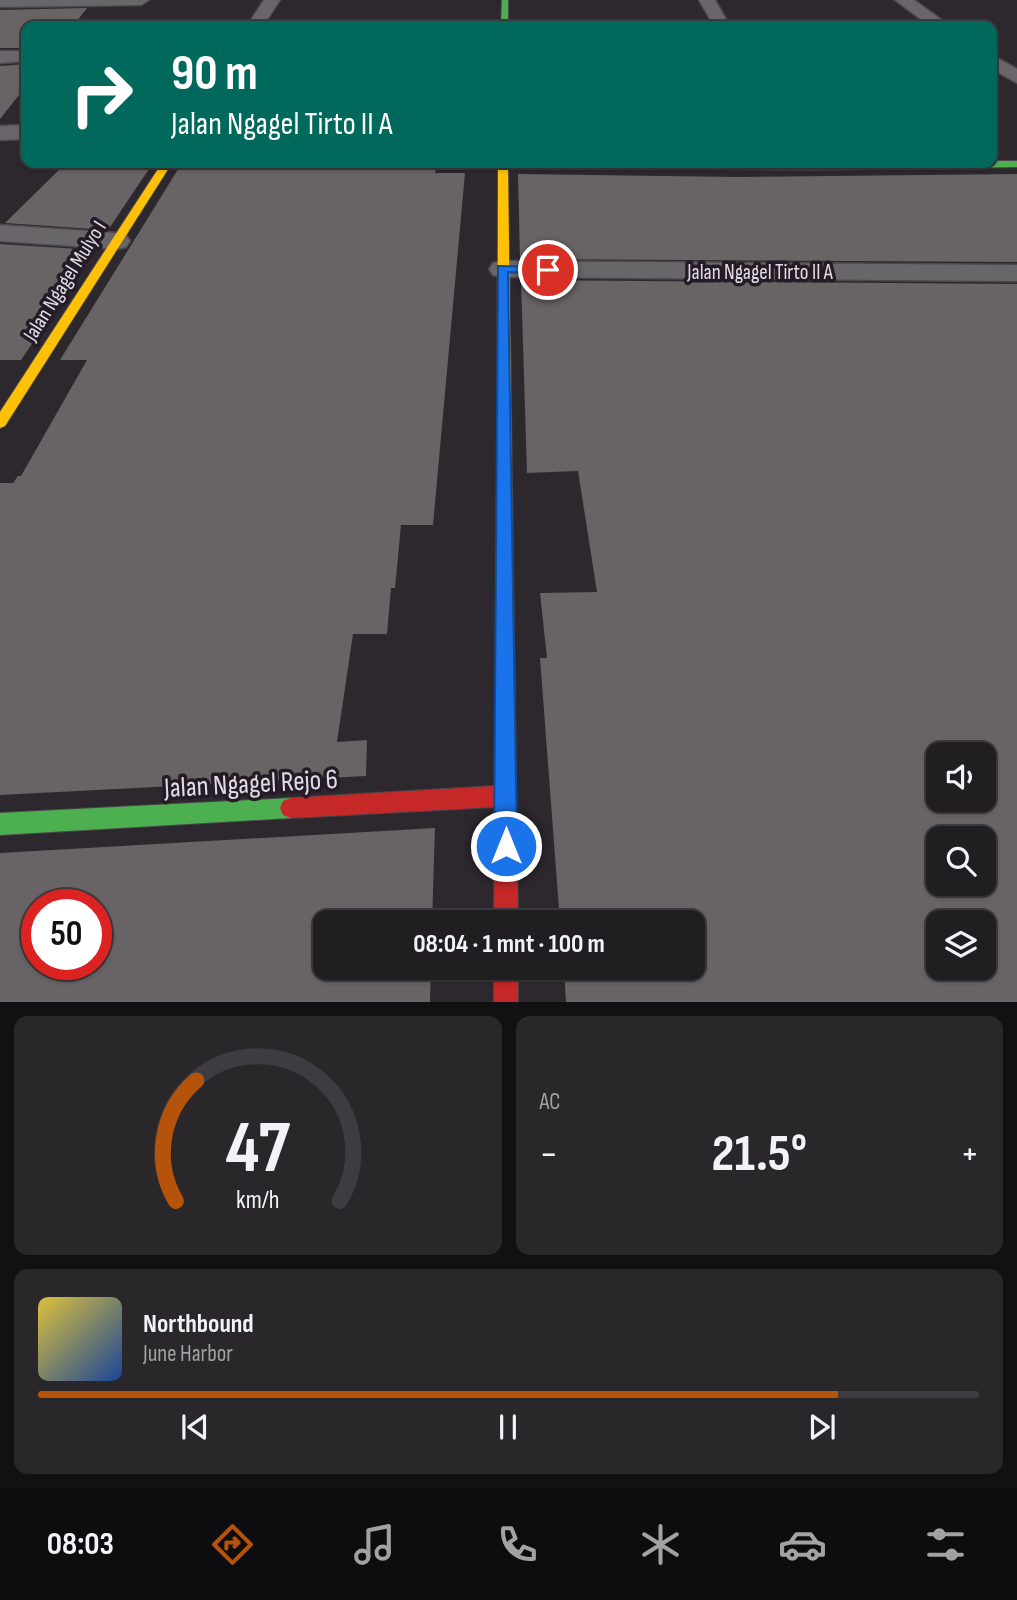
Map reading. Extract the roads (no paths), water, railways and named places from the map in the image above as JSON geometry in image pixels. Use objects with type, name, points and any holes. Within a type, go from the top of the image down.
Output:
[{"type":"street","points":[[0,2],[141,0]]},
{"type":"street","points":[[258,21],[272,0]]},
{"type":"street","points":[[505,0],[505,21]]},
{"type":"street","points":[[707,0],[719,21]]},
{"type":"street","points":[[903,0],[934,21]]},
{"type":"street","points":[[0,57],[21,57]]},
{"type":"street","points":[[997,64],[1017,77]]},
{"type":"street","points":[[0,133],[21,132]]},
{"type":"street","points":[[997,164],[1017,164]]},
{"type":"street","name":"Jalan Ngagel Mulyo I","points":[[1,421],[164,168]]},
{"type":"street","points":[[503,168],[506,910]]},
{"type":"street","points":[[0,233],[117,241]]},
{"type":"street","name":"Jalan Ngagel Tirto II A","points":[[503,269],[1015,275]]},
{"type":"street","name":"Jalan Ngagel Rejo 6","points":[[0,824],[505,796]]},
{"type":"street","points":[[506,980],[506,1002]]}]
